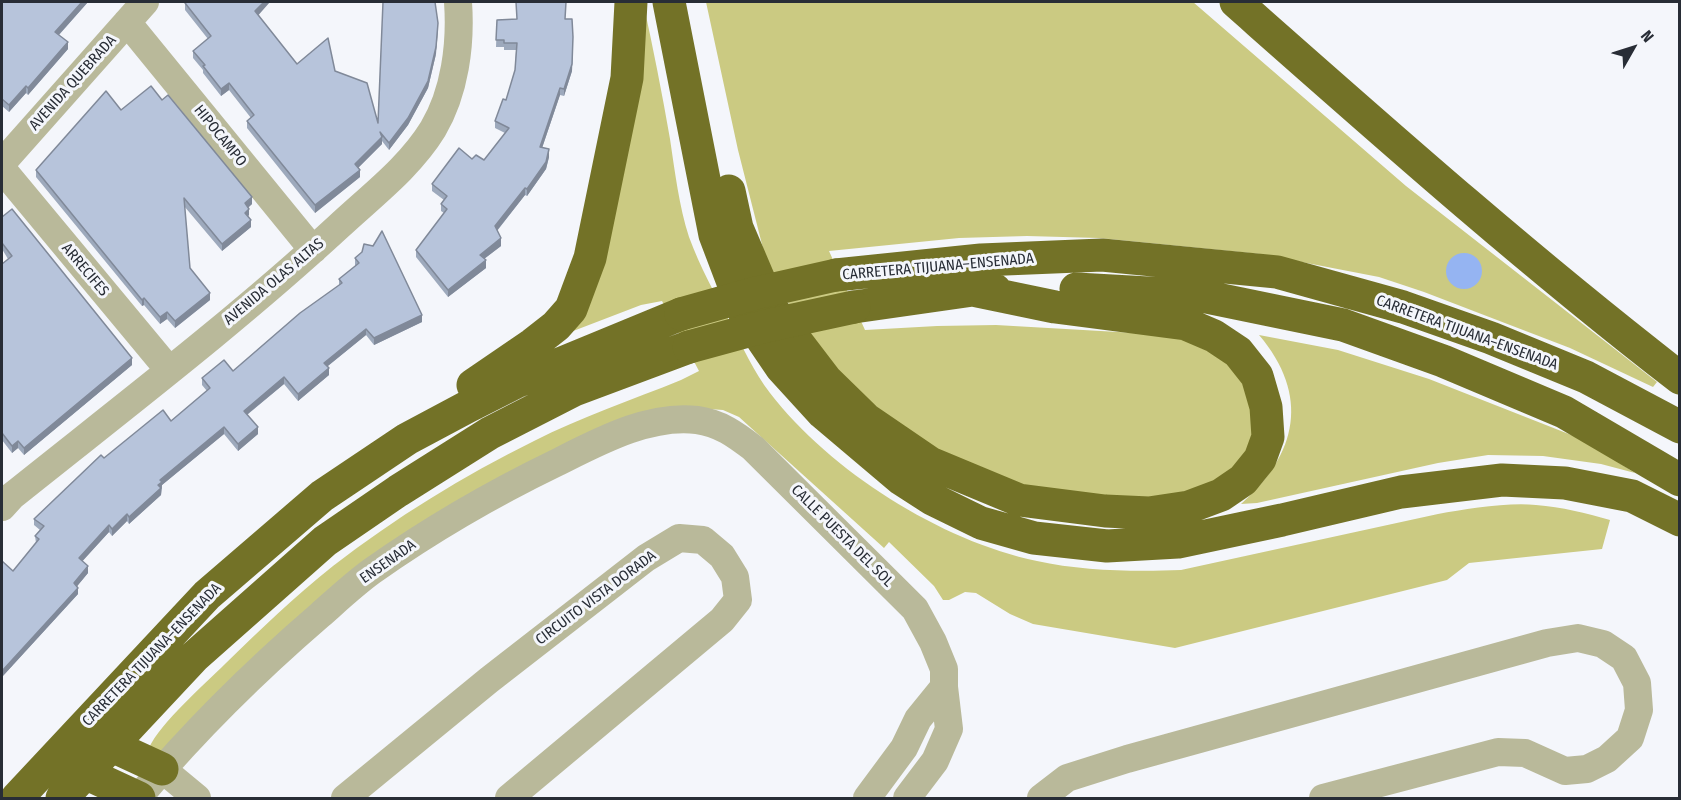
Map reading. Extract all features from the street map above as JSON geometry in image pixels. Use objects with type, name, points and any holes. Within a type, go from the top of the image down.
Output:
[{"type":"highway","points":[[407,439],[477,382],[556,326],[571,309],[590,258],[627,78],[632,2]]},
{"type":"highway","points":[[669,2],[715,234],[745,314],[781,367],[823,413],[902,479],[932,499],[981,523],[1035,538],[1107,546],[1178,542],[1401,492],[1502,480],[1565,483],[1632,496],[1680,520]]},
{"type":"highway","points":[[692,2],[712,115],[741,238],[771,308],[826,380],[867,420],[930,463],[1019,501],[1106,511],[1149,513],[1189,507],[1221,495],[1243,480],[1260,459],[1268,437],[1266,407],[1257,376],[1238,352],[1214,336],[1186,324],[1056,307],[973,290]]},
{"type":"highway","points":[[1236,2],[1463,201],[1622,334],[1680,378]]},
{"type":"highway","name":"CARRETERA TIJUANA–ENSENADA","points":[[17,798],[207,595],[322,496],[407,439],[516,382],[681,314],[756,293],[836,275],[981,260],[1102,255],[1277,272],[1403,307],[1491,338],[1586,377],[1680,427]]},
{"type":"highway","name":"CARRETERA TIJUANA–ENSENADA","points":[[72,790],[194,657],[267,591],[325,542],[398,491],[490,433],[574,390],[689,347],[766,326],[854,307],[973,290],[1082,289],[1202,296],[1343,325],[1443,361],[1564,412],[1680,480]]},
{"type":"highway","points":[[111,745],[162,769]]},
{"type":"highway","points":[[72,790],[139,798]]},
{"type":"street","name":"AVENIDA OLAS ALTAS","points":[[5,495],[169,370],[313,250],[413,157],[434,127],[450,90],[460,31],[458,2]]},
{"type":"street","name":"HIPOCAMPO","points":[[136,12],[313,250]]},
{"type":"street","name":"AVENIDA QUEBRADA","points":[[2,163],[136,12]]},
{"type":"street","name":"ARRECIFES","points":[[2,169],[169,370]]},
{"type":"street","name":"CALLE PUESTA DEL SOL","points":[[697,420],[726,428],[753,448],[915,609],[933,642],[944,669],[949,729],[935,761],[907,798]]},
{"type":"street","name":"ENSENADA","points":[[139,798],[162,769],[283,647],[371,572],[513,484],[584,449],[645,424],[697,420]]},
{"type":"street","name":"CIRCUITO VISTA DORADA","points":[[345,798],[489,680],[646,558],[680,538],[703,540],[722,556],[735,577],[738,600],[722,620],[509,798]]},
{"type":"street","points":[[1041,798],[1067,778],[1127,759],[1547,643],[1578,638],[1604,644],[1624,658],[1637,683],[1639,710],[1630,738],[1607,759],[1587,769],[1565,771],[1525,753],[1498,752],[1323,798]]},
{"type":"street","points":[[867,798],[904,748],[918,719],[944,687]]},
{"type":"street","points":[[162,769],[197,798]]},
{"type":"shaded area","points":[[643,2],[689,237],[703,270],[749,359],[770,393],[795,422],[824,449],[890,499],[926,520],[1000,551],[1054,564],[1109,570],[1181,570],[1438,514],[1513,504],[1555,507],[1610,520],[1602,549],[1469,563],[1447,580],[1175,648],[1033,624],[1010,614],[976,593],[965,592],[949,600],[943,600],[934,586],[889,542],[884,548],[739,417],[723,410],[695,408],[497,483],[170,756],[149,748],[163,727],[195,693],[291,601],[381,531],[456,483],[534,441],[699,371],[662,301],[641,305],[568,333]]},
{"type":"shaded area","points":[[706,2],[1193,2],[1406,186],[1657,382],[1653,387],[1570,348],[1379,277],[1260,254],[1099,238],[1027,236],[959,238],[829,251],[865,330],[996,325],[1153,334],[1194,339],[1233,361],[1257,411],[1248,457],[1202,497],[1053,497],[931,447],[905,430],[846,382],[804,330],[768,268],[738,150]]},
{"type":"shaded area","points":[[1259,335],[1338,350],[1429,379],[1584,440],[1635,473],[1601,464],[1543,456],[1488,455],[1438,463],[1257,503],[1241,504],[1260,485],[1275,465],[1285,444],[1290,423],[1291,402],[1286,380],[1275,357]]},
{"type":"water","points":[[1464,253],[1476,259],[1482,271],[1476,283],[1464,289],[1452,283],[1446,271],[1452,259]]},
{"type":"building","points":[[2,2],[82,2],[55,32],[68,42],[28,88],[26,86],[9,105],[2,99]]},
{"type":"building","points":[[264,2],[255,11],[297,64],[328,38],[335,71],[367,83],[378,123],[383,2],[435,2],[438,23],[436,47],[428,81],[408,118],[389,143],[380,132],[382,137],[355,164],[360,170],[315,205],[247,121],[254,115],[229,83],[221,89],[193,51],[211,36],[185,3]]},
{"type":"building","points":[[516,2],[566,2],[565,19],[572,19],[572,64],[564,89],[560,88],[540,147],[549,149],[546,162],[527,189],[525,188],[495,226],[501,238],[480,255],[486,260],[448,290],[416,250],[447,209],[441,204],[447,196],[432,184],[459,148],[472,159],[476,155],[484,160],[509,128],[495,121],[503,99],[506,100],[515,70],[517,43],[504,43],[504,40],[496,40],[497,20],[517,19]]},
{"type":"building","points":[[151,86],[162,100],[168,95],[252,197],[245,203],[249,209],[245,213],[251,220],[222,244],[184,198],[190,268],[210,293],[175,321],[167,312],[160,317],[144,298],[142,300],[36,170],[106,91],[121,110]]},
{"type":"building","points":[[12,209],[132,358],[24,448],[18,441],[12,446],[2,433],[2,264],[12,256],[2,243],[2,217]]},
{"type":"building","points":[[382,231],[422,315],[374,338],[366,329],[324,363],[329,368],[298,394],[284,377],[244,411],[258,427],[238,444],[224,427],[160,480],[162,482],[158,485],[161,488],[129,517],[127,514],[112,529],[109,525],[79,558],[88,566],[74,583],[78,588],[2,671],[2,561],[13,571],[39,539],[35,536],[44,526],[34,519],[101,455],[104,458],[163,410],[171,421],[210,388],[202,378],[224,360],[233,371],[300,313],[342,283],[339,279],[359,263],[355,258],[362,252],[364,244],[373,246]]}]
